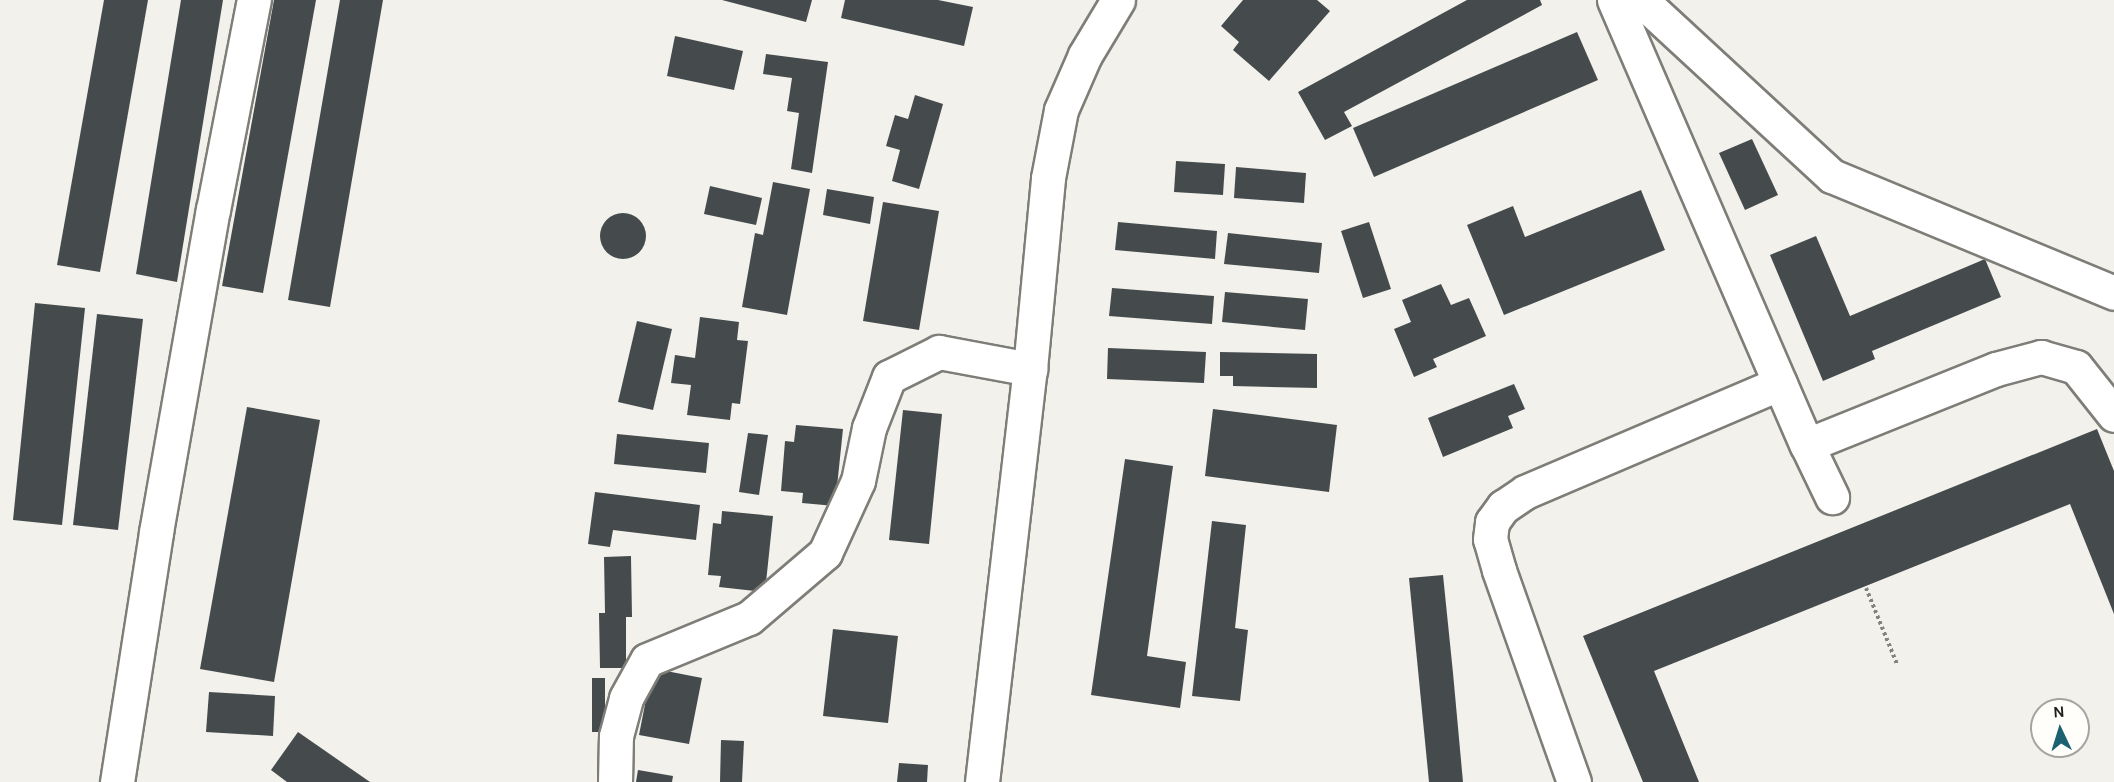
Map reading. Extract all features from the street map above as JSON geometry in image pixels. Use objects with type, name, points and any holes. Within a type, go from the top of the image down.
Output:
[{"type":"street","points":[[117,782],[158,521],[213,210],[254,0]]},
{"type":"street","points":[[982,782],[1030,369],[1045,200],[1061,111],[1085,55],[1118,0]]},
{"type":"street","points":[[1614,0],[1806,445],[1832,497]]},
{"type":"street","points":[[1641,0],[1832,176],[2114,293]]},
{"type":"street","points":[[615,782],[616,736],[626,698],[647,660],[749,618],[825,553],[858,481],[869,428],[889,377],[939,352],[1030,369]]},
{"type":"street","points":[[1806,445],[1996,369],[2041,357],[2076,367],[2114,415]]},
{"type":"street","points":[[1574,782],[1499,570],[1490,539],[1492,522],[1503,507],[1525,492],[1780,383]]},
{"type":"path","points":[[1866,588],[1897,664]]},
{"type":"building","points":[[104,0],[148,0],[100,272],[57,265]]},
{"type":"building","points":[[181,0],[223,0],[177,282],[136,274]]},
{"type":"building","points":[[274,0],[316,0],[263,293],[222,286]]},
{"type":"building","points":[[340,0],[383,0],[330,307],[288,300]]},
{"type":"building","points":[[722,0],[812,0],[806,22]]},
{"type":"building","points":[[845,0],[938,0],[973,7],[964,46],[841,18]]},
{"type":"building","points":[[1243,0],[1317,0],[1330,11],[1269,81],[1233,50],[1239,42],[1221,26]]},
{"type":"building","points":[[1467,0],[1540,0],[1542,5],[1344,112],[1352,126],[1325,140],[1298,92]]},
{"type":"building","points":[[1577,32],[1598,80],[1374,177],[1353,128]]},
{"type":"building","points":[[675,36],[743,51],[734,90],[667,76]]},
{"type":"building","points":[[766,54],[828,62],[812,173],[791,169],[799,113],[787,111],[792,78],[763,74]]},
{"type":"building","points":[[915,95],[943,104],[919,189],[892,181],[900,150],[886,146],[895,115],[908,119]]},
{"type":"building","points":[[1752,139],[1778,195],[1745,210],[1719,153]]},
{"type":"building","points":[[1176,161],[1225,164],[1223,195],[1174,192]]},
{"type":"building","points":[[1236,167],[1306,173],[1304,203],[1234,198]]},
{"type":"building","points":[[773,182],[810,189],[787,315],[742,307],[755,233],[763,235]]},
{"type":"building","points":[[710,186],[762,198],[756,225],[704,214]]},
{"type":"building","points":[[827,189],[874,197],[870,224],[823,215]]},
{"type":"building","points":[[1641,190],[1665,250],[1504,315],[1467,225],[1513,206],[1525,237]]},
{"type":"building","points":[[883,202],[939,211],[919,330],[863,321]]},
{"type":"building","points":[[623,213],[639,220],[646,236],[639,252],[623,259],[607,252],[600,236],[607,220]]},
{"type":"building","points":[[1118,222],[1217,231],[1215,259],[1115,250]]},
{"type":"building","points":[[1369,222],[1391,289],[1363,298],[1341,231]]},
{"type":"building","points":[[1228,233],[1322,243],[1319,273],[1224,264]]},
{"type":"building","points":[[1816,236],[1850,316],[1985,259],[2001,297],[1872,351],[1875,359],[1823,381],[1770,255]]},
{"type":"building","points":[[1441,284],[1451,305],[1469,298],[1486,336],[1433,359],[1437,367],[1414,377],[1394,329],[1411,322],[1402,300]]},
{"type":"building","points":[[1112,288],[1214,296],[1212,324],[1109,316]]},
{"type":"building","points":[[1225,292],[1308,299],[1305,330],[1222,322]]},
{"type":"building","points":[[35,303],[85,308],[62,525],[13,520]]},
{"type":"building","points":[[97,314],[143,319],[118,530],[73,525]]},
{"type":"building","points":[[700,317],[739,322],[737,340],[748,341],[740,404],[732,403],[730,420],[687,415],[691,385],[671,383],[675,355],[695,358]]},
{"type":"building","points":[[637,321],[672,329],[653,410],[618,402]]},
{"type":"building","points":[[1108,348],[1206,352],[1204,383],[1107,379]]},
{"type":"building","points":[[1220,352],[1317,354],[1317,388],[1233,386],[1233,376],[1220,376]]},
{"type":"building","points":[[1514,384],[1525,409],[1508,416],[1513,428],[1443,457],[1428,418]]},
{"type":"building","points":[[247,407],[320,420],[274,682],[200,669]]},
{"type":"building","points":[[1213,409],[1337,425],[1329,492],[1205,476]]},
{"type":"building","points":[[903,410],[942,414],[929,544],[889,540]]},
{"type":"building","points":[[796,425],[843,429],[835,506],[802,503],[803,493],[781,491],[785,441],[794,442]]},
{"type":"building","points":[[2097,429],[2114,471],[2114,614],[2070,504],[1654,671],[1699,782],[1643,782],[1583,636]]},
{"type":"building","points":[[748,433],[768,435],[759,495],[739,492]]},
{"type":"building","points":[[617,434],[709,443],[706,473],[614,464]]},
{"type":"building","points":[[1125,459],[1173,466],[1147,656],[1186,662],[1180,708],[1091,695]]},
{"type":"building","points":[[595,492],[700,505],[696,540],[613,530],[610,547],[588,544]]},
{"type":"building","points":[[722,511],[773,516],[765,592],[719,587],[721,576],[708,575],[713,523],[721,524]]},
{"type":"building","points":[[1212,521],[1246,525],[1235,628],[1248,630],[1240,701],[1192,696]]},
{"type":"building","points":[[631,556],[632,617],[626,617],[626,668],[600,668],[599,613],[605,613],[604,557]]},
{"type":"building","points":[[1443,575],[1463,782],[1429,782],[1409,578]]},
{"type":"building","points":[[833,629],[898,636],[888,723],[823,716]]},
{"type":"building","points":[[656,669],[702,678],[689,744],[639,735],[648,689],[652,690]]},
{"type":"building","points":[[592,678],[605,678],[605,732],[592,732]]},
{"type":"building","points":[[209,692],[275,696],[273,736],[206,732]]},
{"type":"building","points":[[298,732],[370,782],[287,782],[271,770]]},
{"type":"building","points":[[721,740],[744,741],[742,782],[720,782]]},
{"type":"building","points":[[899,763],[928,765],[927,782],[897,782]]},
{"type":"building","points":[[638,770],[673,776],[672,782],[636,782]]}]
